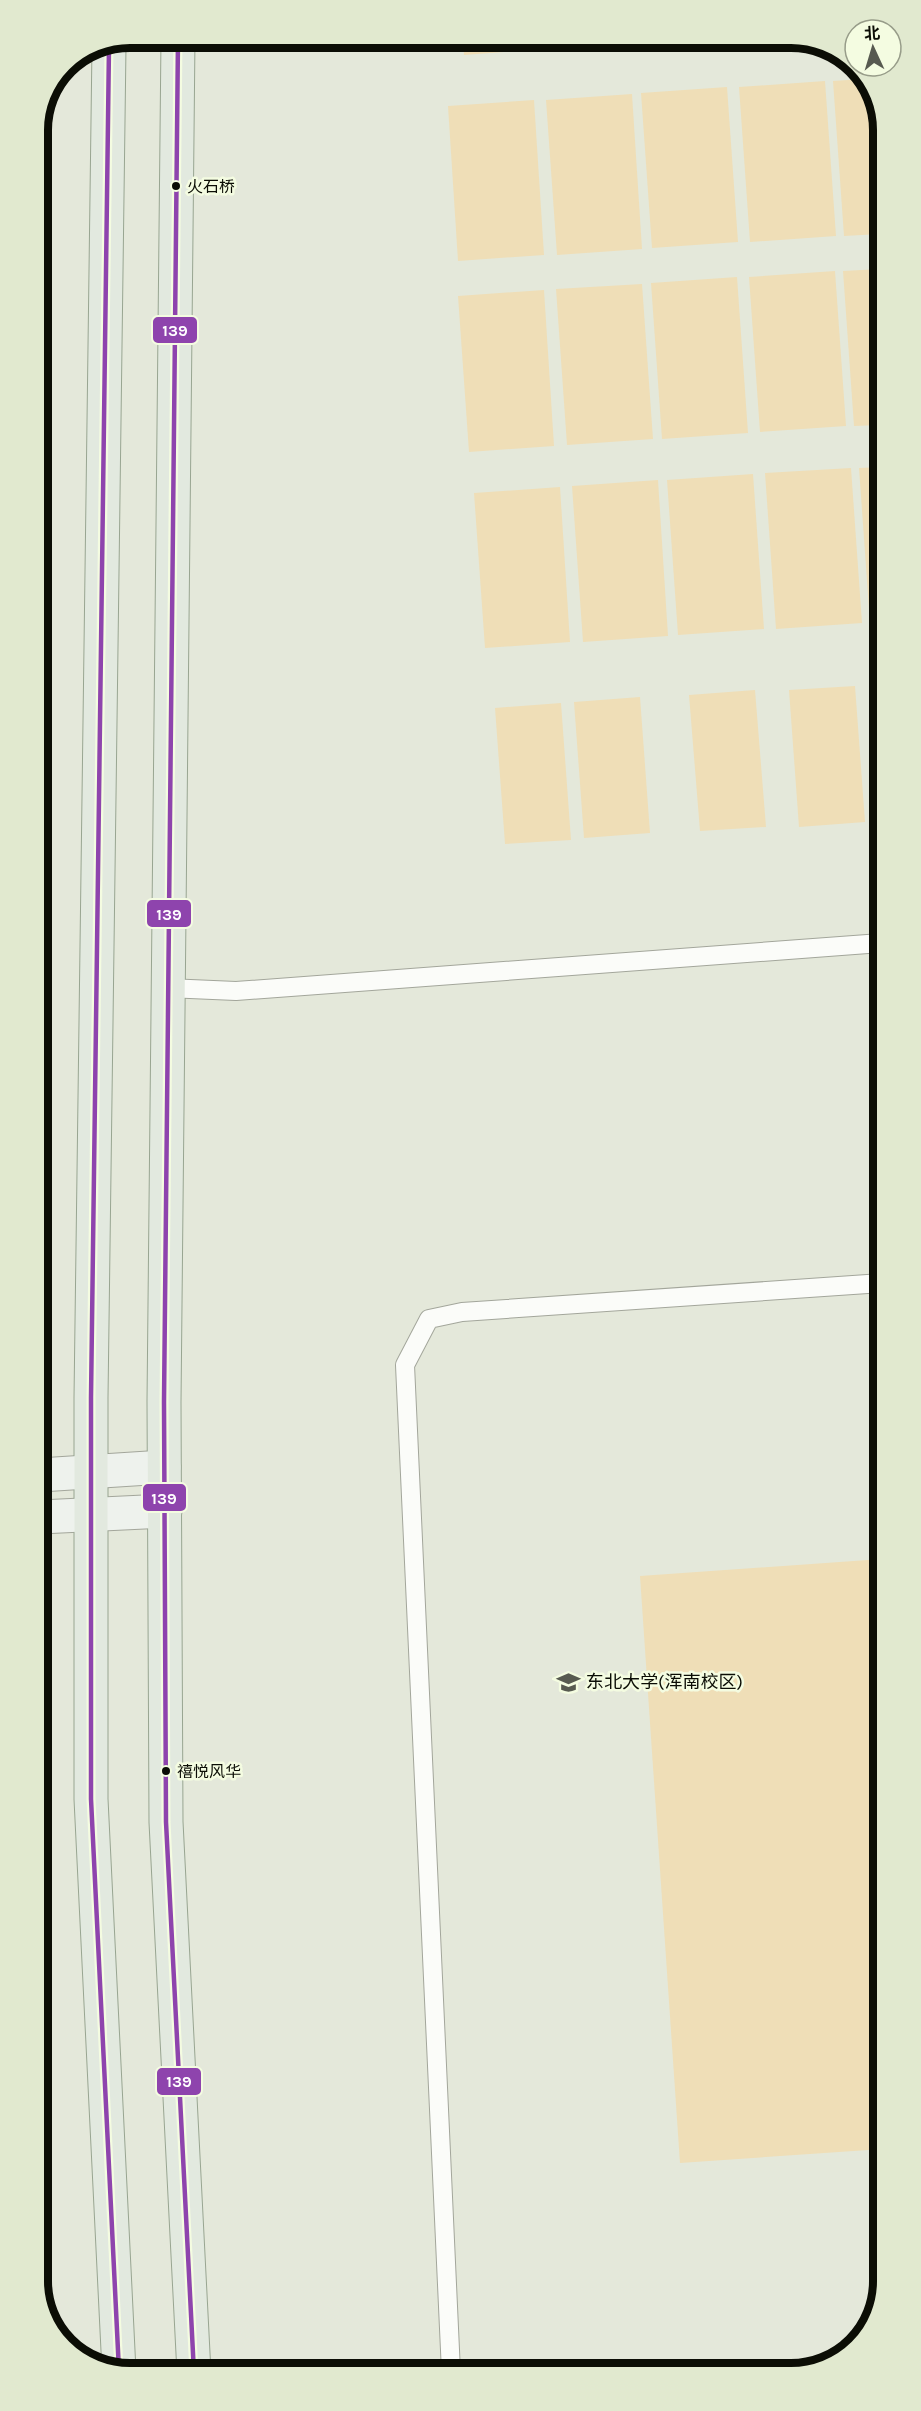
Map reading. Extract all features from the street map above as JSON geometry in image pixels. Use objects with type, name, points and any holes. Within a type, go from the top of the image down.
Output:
[{"type":"main road","points":[[178,48],[167,988],[164,1467],[166,1822],[193,2363]]},
{"type":"main road","points":[[109,51],[90,1515],[91,1799],[119,2362]]},
{"type":"street","points":[[48,1475],[164,1467]]},
{"type":"street","points":[[48,1517],[165,1511]]},
{"type":"lane","points":[[167,988],[236,992],[873,944]]},
{"type":"lane","points":[[452,2363],[405,1365],[429,1319],[462,1312],[873,1283]]},
{"type":"shaded area","points":[[464,48],[516,48],[516,51],[464,55]]},
{"type":"shaded area","points":[[532,48],[558,48],[532,50]]},
{"type":"shaded area","points":[[855,80],[870,109],[873,130],[873,234],[844,236],[833,81]]},
{"type":"shaded area","points":[[825,81],[836,236],[750,242],[739,87]]},
{"type":"shaded area","points":[[727,87],[738,242],[652,248],[641,93]]},
{"type":"shaded area","points":[[632,94],[642,249],[557,255],[546,100]]},
{"type":"shaded area","points":[[534,100],[544,255],[458,261],[448,106]]},
{"type":"shaded area","points":[[873,269],[873,425],[854,426],[843,271]]},
{"type":"shaded area","points":[[835,271],[846,426],[760,432],[749,277]]},
{"type":"shaded area","points":[[737,277],[748,433],[662,439],[651,283]]},
{"type":"shaded area","points":[[642,284],[653,439],[567,445],[556,289]]},
{"type":"shaded area","points":[[544,290],[554,446],[469,452],[458,296]]},
{"type":"shaded area","points":[[873,467],[873,623],[870,623],[859,468]]},
{"type":"shaded area","points":[[851,468],[862,623],[776,629],[765,473]]},
{"type":"shaded area","points":[[753,474],[764,629],[678,635],[667,480]]},
{"type":"shaded area","points":[[658,480],[668,636],[583,642],[572,486]]},
{"type":"shaded area","points":[[560,487],[570,642],[485,648],[474,493]]},
{"type":"shaded area","points":[[855,686],[865,822],[799,827],[789,690]]},
{"type":"shaded area","points":[[755,690],[766,827],[700,831],[689,695]]},
{"type":"shaded area","points":[[640,697],[650,833],[584,838],[574,702]]},
{"type":"shaded area","points":[[561,703],[571,840],[505,844],[495,708]]},
{"type":"shaded area","points":[[873,1560],[873,2150],[680,2163],[640,1576]]},
{"type":"transit line","name":"139","points":[[178,48],[164,1402],[166,1822],[193,2363]]},
{"type":"transit line","name":"139","points":[[109,51],[91,1398],[91,1799],[119,2362]]},
{"type":"place","name":"火石桥","points":[[176,186]]},
{"type":"place","name":"东北大学(浑南校区)","points":[[568,1682]]},
{"type":"place","name":"禧悦风华","points":[[166,1771]]}]
